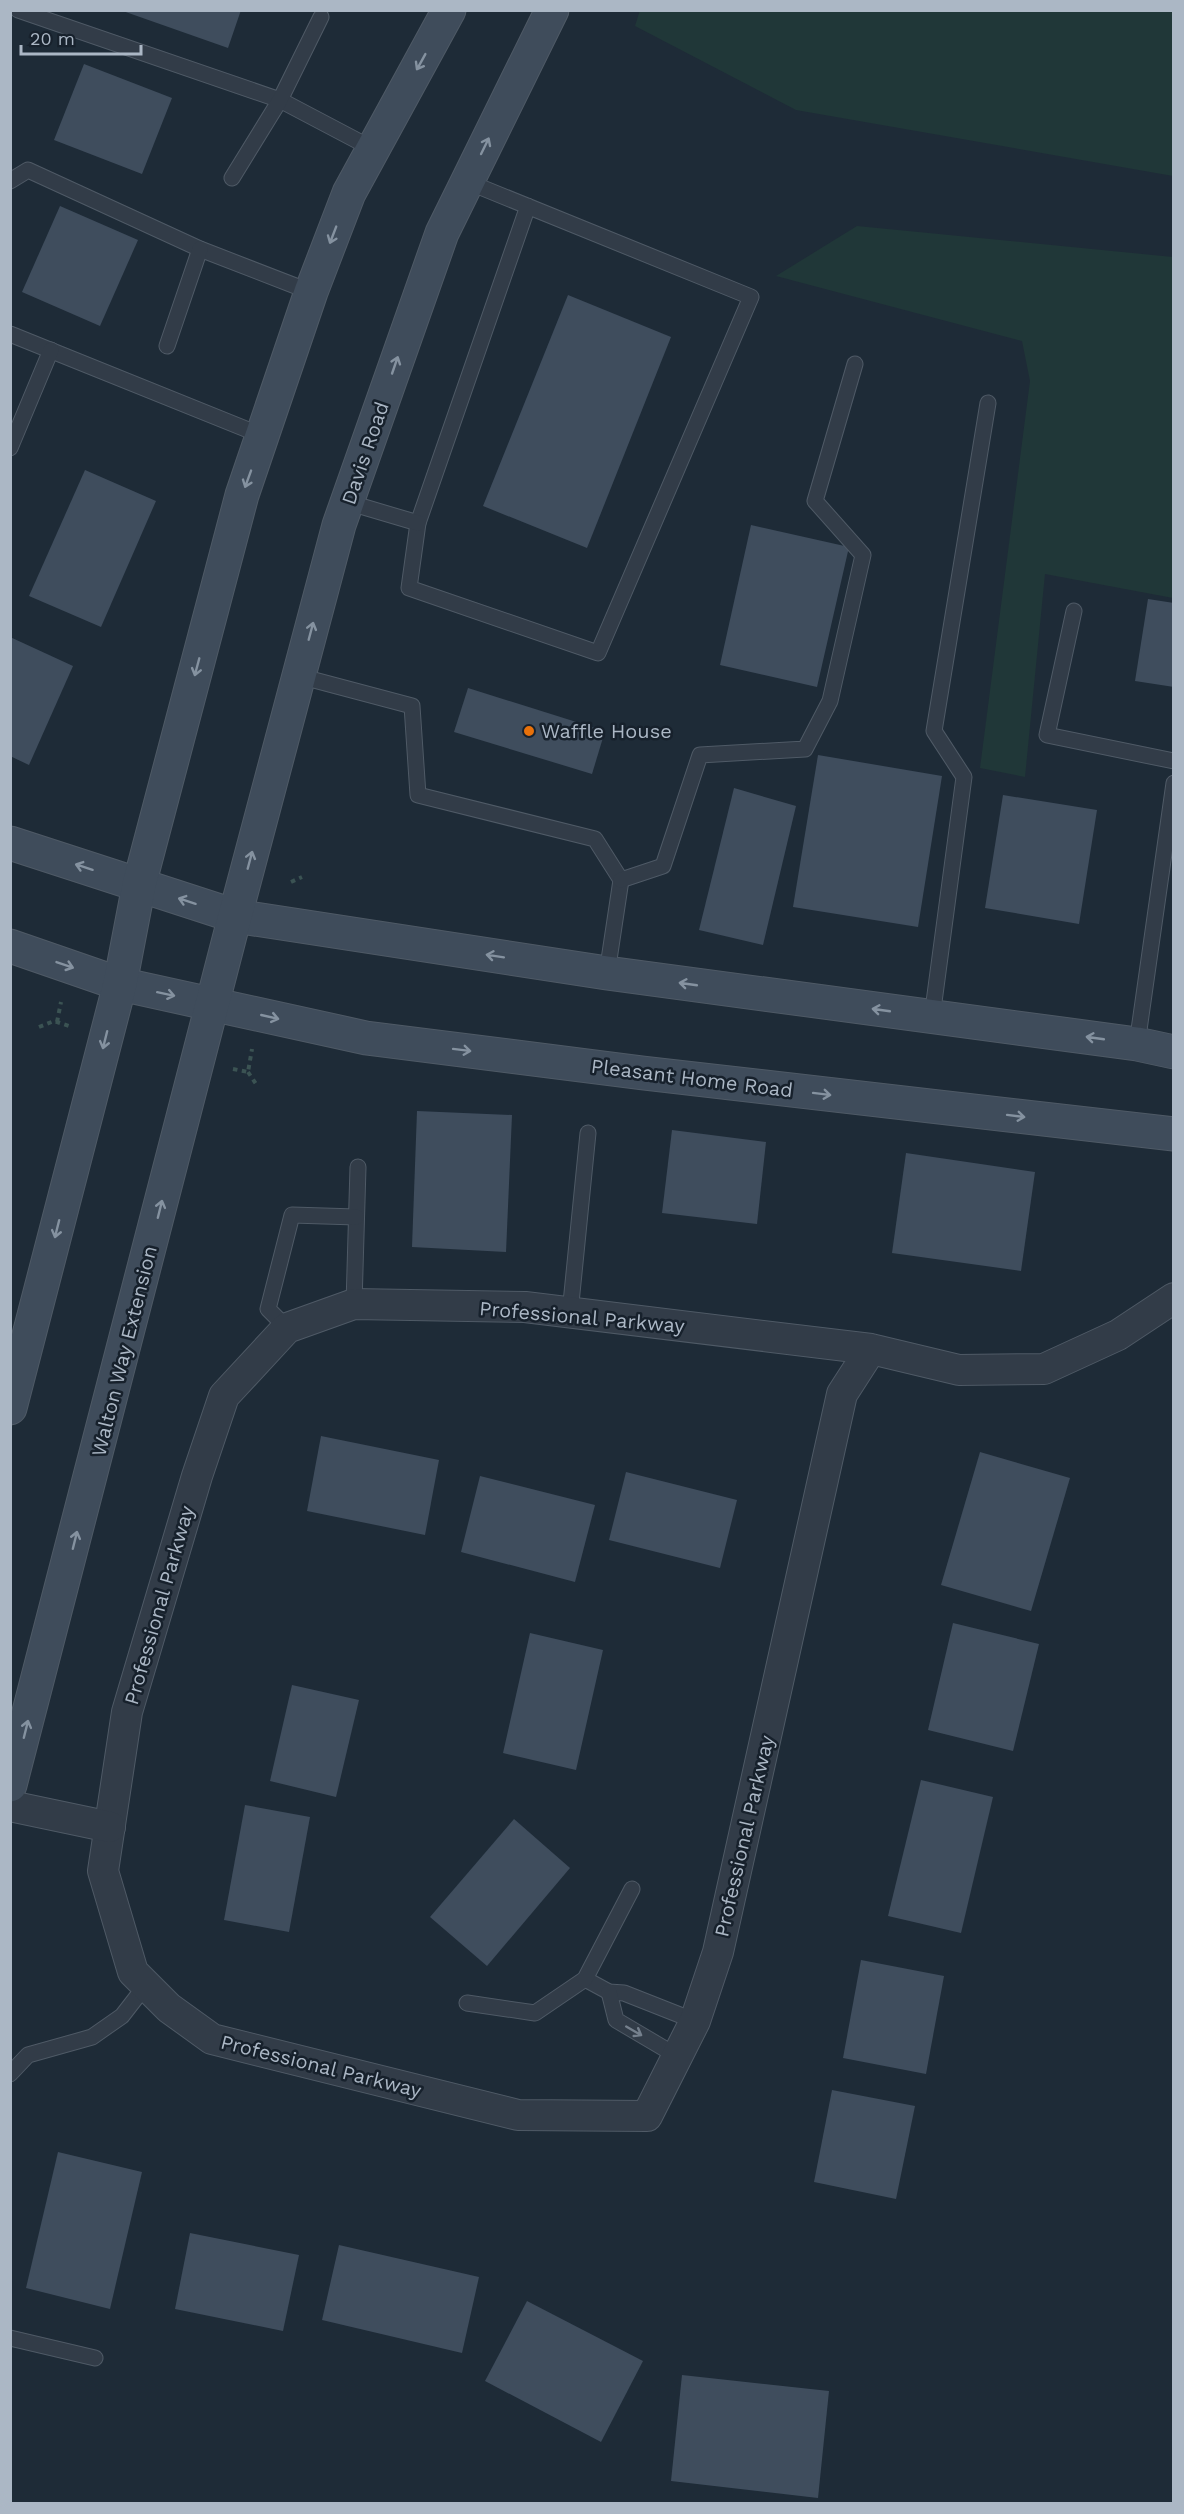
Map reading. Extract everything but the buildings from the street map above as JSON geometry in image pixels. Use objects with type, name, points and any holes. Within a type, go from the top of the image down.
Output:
[{"type":"main road","points":[[10,1408],[15,1372],[120,984],[139,885],[242,495],[311,292],[349,193],[449,10]]},
{"type":"main road","name":"Davis Road","points":[[235,916],[347,502],[442,232],[552,10]]},
{"type":"main road","points":[[10,843],[235,916],[607,974],[1137,1044],[1173,1052]]},
{"type":"main road","name":"Walton Way Extension","points":[[10,1785],[235,916]]},
{"type":"main road","name":"Pleasant Home Road","points":[[10,946],[120,984],[366,1038],[643,1073],[1173,1134]]},
{"type":"street","name":"Professional Parkway","points":[[871,1349],[842,1394],[718,1952],[695,2021],[647,2116],[518,2115],[212,2039],[168,2008],[133,1972],[103,1871],[127,1712],[197,1476],[224,1396],[287,1328],[354,1304],[525,1307],[871,1349],[959,1370],[1044,1369],[1118,1335],[1173,1298]]},
{"type":"street","points":[[10,1806],[110,1827]]},
{"type":"lane","points":[[18,10],[280,100],[373,149]]},
{"type":"lane","points":[[232,178],[280,100],[321,17]]},
{"type":"lane","points":[[10,181],[28,170],[200,249],[311,292]]},
{"type":"lane","points":[[468,182],[528,206],[751,297],[598,653],[410,588],[418,523],[528,206]]},
{"type":"lane","points":[[167,346],[200,249]]},
{"type":"lane","points":[[10,334],[263,436]]},
{"type":"lane","points":[[10,448],[51,350]]},
{"type":"lane","points":[[621,880],[663,866],[700,755],[805,749],[831,701],[863,555],[815,501],[855,364]]},
{"type":"lane","points":[[932,1017],[964,777],[934,731],[988,403]]},
{"type":"lane","points":[[347,502],[418,523]]},
{"type":"lane","points":[[1074,611],[1047,735],[1173,761]]},
{"type":"lane","points":[[299,676],[412,706],[418,795],[595,839],[621,880],[607,974]]},
{"type":"lane","points":[[1137,1044],[1173,783]]},
{"type":"lane","points":[[570,1313],[588,1133]]},
{"type":"lane","points":[[354,1304],[358,1167]]},
{"type":"lane","points":[[287,1328],[268,1309],[292,1215],[356,1217]]},
{"type":"lane","points":[[467,2003],[535,2013],[585,1979],[632,1889]]},
{"type":"lane","points":[[585,1979],[609,1992],[624,1993],[695,2021]]},
{"type":"lane","points":[[10,2074],[28,2055],[92,2037],[122,2016],[146,1985]]},
{"type":"lane","points":[[609,1992],[616,2020],[677,2056]]},
{"type":"lane","points":[[10,2338],[95,2358]]},
{"type":"path","points":[[291,882],[302,877]]},
{"type":"path","points":[[57,1022],[62,998]]},
{"type":"path","points":[[39,1027],[57,1022],[78,1029]]},
{"type":"path","points":[[253,1043],[248,1072],[256,1084]]},
{"type":"path","points":[[224,1067],[248,1072]]},
{"type":"green space","points":[[640,10],[1173,11],[1173,176],[796,110],[635,26]]},
{"type":"green space","points":[[857,226],[1173,257],[1173,598],[1045,574],[1025,777],[980,768],[1030,381],[1022,341],[776,276]]},
{"type":"place","name":"Waffle House","points":[[529,731]]}]
